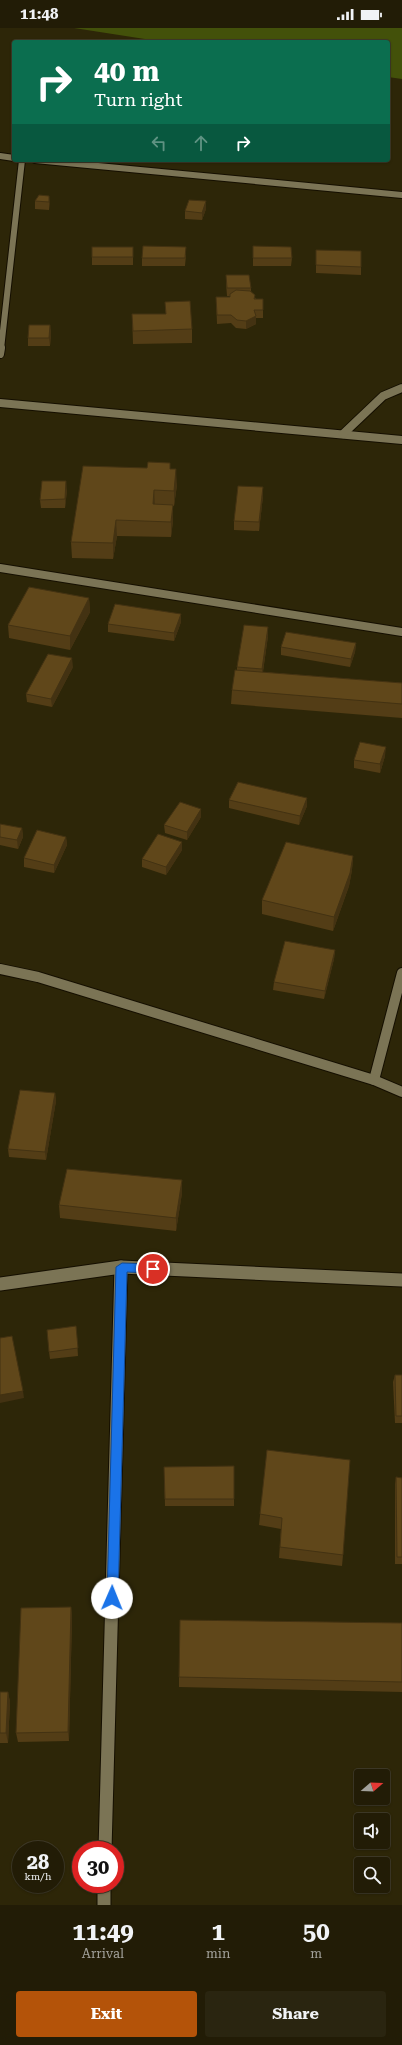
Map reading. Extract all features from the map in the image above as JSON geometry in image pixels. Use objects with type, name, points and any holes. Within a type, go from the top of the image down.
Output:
[{"type":"street","points":[[0,156],[12,158]]},
{"type":"street","points":[[0,354],[22,162]]},
{"type":"street","points":[[56,162],[402,195]]},
{"type":"street","points":[[343,434],[382,396],[402,388]]},
{"type":"street","points":[[0,403],[402,440]]},
{"type":"street","points":[[0,568],[402,632]]},
{"type":"street","points":[[0,970],[38,977],[374,1080],[402,1092]]},
{"type":"street","points":[[374,1080],[402,973]]},
{"type":"street","points":[[105,1841],[122,1267]]},
{"type":"street","points":[[0,1284],[122,1267],[402,1280]]},
{"type":"street","points":[[104,1893],[104,1905]]},
{"type":"green space","points":[[74,28],[402,28],[402,79],[390,77],[390,40],[151,40]]},
{"type":"building","points":[[39,195],[49,196],[49,202],[35,201]]},
{"type":"building","points":[[189,200],[206,201],[202,213],[185,211]]},
{"type":"building","points":[[143,246],[186,247],[185,258],[142,258]]},
{"type":"building","points":[[253,246],[291,247],[292,258],[253,258]]},
{"type":"building","points":[[92,247],[133,247],[133,257],[92,257]]},
{"type":"building","points":[[316,250],[361,251],[361,267],[316,265]]},
{"type":"building","points":[[226,275],[249,275],[251,288],[227,288]]},
{"type":"building","points":[[236,290],[250,291],[255,295],[254,299],[263,299],[263,310],[254,310],[256,316],[246,321],[237,320],[231,315],[217,315],[216,297],[230,297],[230,294]]},
{"type":"building","points":[[190,301],[192,329],[133,331],[132,314],[166,314],[165,302]]},
{"type":"building","points":[[29,325],[50,325],[49,338],[28,338]]},
{"type":"building","points":[[148,462],[170,463],[170,469],[176,469],[174,491],[154,490],[153,504],[173,505],[171,522],[116,520],[113,543],[71,542],[83,466],[147,468]]},
{"type":"building","points":[[42,481],[66,481],[65,499],[40,500]]},
{"type":"building","points":[[238,486],[263,487],[259,522],[234,521]]},
{"type":"building","points":[[29,587],[89,598],[70,636],[8,625]]},
{"type":"building","points":[[115,604],[181,614],[174,633],[108,624]]},
{"type":"building","points":[[244,625],[268,627],[262,669],[237,667]]},
{"type":"building","points":[[286,632],[356,643],[351,659],[281,647]]},
{"type":"building","points":[[48,654],[72,658],[51,699],[26,694]]},
{"type":"building","points":[[235,670],[402,683],[402,704],[232,690]]},
{"type":"building","points":[[360,742],[386,747],[380,764],[354,760]]},
{"type":"building","points":[[238,782],[307,798],[300,816],[229,800]]},
{"type":"building","points":[[180,802],[201,809],[187,832],[164,825]]},
{"type":"building","points":[[0,824],[22,828],[17,840],[0,837]]},
{"type":"building","points":[[37,830],[66,837],[54,865],[24,858]]},
{"type":"building","points":[[158,834],[182,842],[166,867],[142,859]]},
{"type":"building","points":[[286,842],[353,856],[350,873],[334,917],[262,900]]},
{"type":"building","points":[[285,941],[335,950],[325,991],[274,982]]},
{"type":"building","points":[[20,1090],[55,1093],[45,1152],[8,1149]]},
{"type":"building","points":[[67,1169],[182,1180],[176,1218],[59,1205]]},
{"type":"building","points":[[76,1326],[78,1348],[49,1352],[47,1330]]},
{"type":"building","points":[[12,1336],[23,1391],[0,1395],[0,1338]]},
{"type":"building","points":[[395,1375],[402,1375],[402,1416],[396,1416]]},
{"type":"building","points":[[267,1450],[350,1460],[343,1555],[280,1547],[282,1518],[260,1514]]},
{"type":"building","points":[[234,1466],[234,1499],[165,1499],[164,1467]]},
{"type":"building","points":[[396,1477],[402,1478],[402,1557],[397,1557]]},
{"type":"building","points":[[71,1607],[68,1732],[16,1733],[21,1608]]},
{"type":"building","points":[[180,1620],[402,1623],[402,1682],[179,1677]]},
{"type":"building","points":[[0,1692],[8,1692],[6,1733],[0,1733]]},
{"type":"route","points":[[112,1598],[122,1267],[153,1269]]}]
